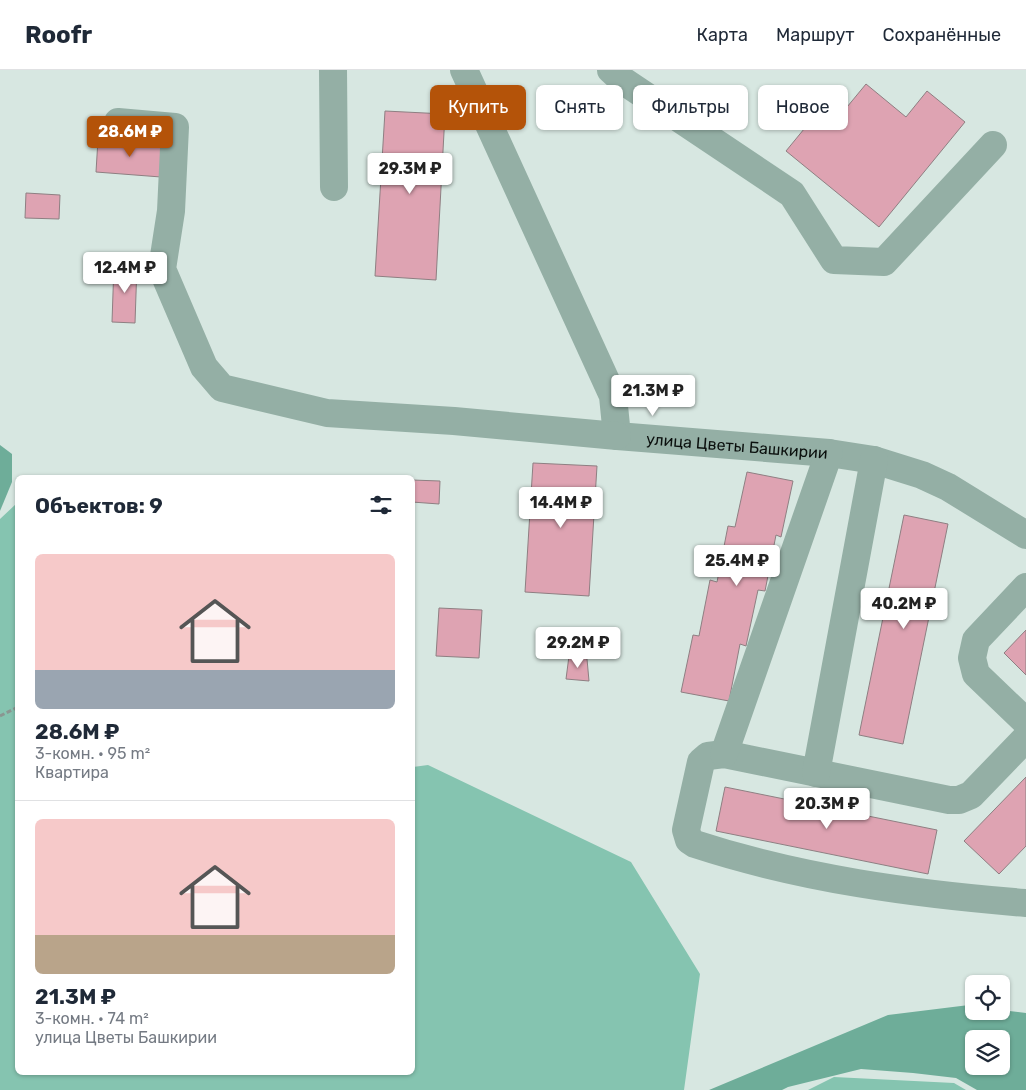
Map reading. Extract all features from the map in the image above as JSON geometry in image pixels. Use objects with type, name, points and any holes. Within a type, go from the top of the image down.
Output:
[{"type":"street","points":[[333,70],[334,187]]},
{"type":"street","points":[[464,70],[613,396],[617,436]]},
{"type":"street","points":[[611,70],[622,80],[792,194],[834,260],[884,262],[993,146]]},
{"type":"street","name":"улица Цветы Башкирии","points":[[118,122],[175,127],[171,211],[162,269],[204,367],[222,388],[327,413],[454,421],[617,436],[829,452],[874,460],[922,475],[948,487],[1026,535]]},
{"type":"street","points":[[724,754],[829,452]]},
{"type":"street","points":[[816,773],[874,460]]},
{"type":"street","points":[[1026,587],[976,640],[972,658],[976,674],[1026,722]]},
{"type":"street","points":[[1026,738],[971,794],[959,800],[949,800],[724,754],[708,756],[700,762],[686,830],[689,840],[694,844],[753,861],[837,880],[888,889],[1026,903]]},
{"type":"path","points":[[0,716],[15,708]]},
{"type":"shaded area","points":[[0,445],[12,454],[12,482],[0,511]]},
{"type":"shaded area","points":[[15,505],[15,1075],[415,1075],[415,767],[428,765],[631,862],[700,974],[684,1090],[0,1090],[0,519]]},
{"type":"shaded area","points":[[965,1005],[965,1020],[1010,1020],[1010,1011],[1026,1013],[1026,1090],[977,1090],[956,1078],[861,1069],[782,1090],[709,1090],[888,1015]]},
{"type":"shaded area","points":[[834,1077],[954,1083],[966,1090],[808,1090]]},
{"type":"building","points":[[866,84],[906,117],[927,91],[965,122],[879,227],[786,151],[803,130],[848,130],[848,106]]},
{"type":"building","points":[[385,111],[430,113],[430,130],[444,130],[436,280],[375,276]]},
{"type":"building","points":[[98,139],[163,143],[161,177],[96,172]]},
{"type":"building","points":[[26,193],[60,195],[59,219],[25,218]]},
{"type":"building","points":[[114,264],[137,265],[135,323],[112,322]]},
{"type":"building","points":[[533,463],[597,466],[589,596],[525,592]]},
{"type":"building","points":[[747,472],[793,481],[781,537],[776,535],[765,591],[758,590],[746,646],[740,644],[729,701],[681,692],[693,635],[699,636],[710,580],[717,582],[728,526],[735,527]]},
{"type":"building","points":[[415,480],[440,481],[439,504],[415,502]]},
{"type":"building","points":[[904,515],[948,524],[903,744],[859,735]]},
{"type":"building","points":[[439,608],[482,610],[479,658],[436,656]]},
{"type":"building","points":[[1026,630],[1026,675],[1004,653]]},
{"type":"building","points":[[569,656],[587,659],[589,681],[566,679]]},
{"type":"building","points":[[1026,777],[1026,846],[999,874],[964,841]]},
{"type":"building","points":[[725,787],[937,830],[928,874],[716,831]]}]
